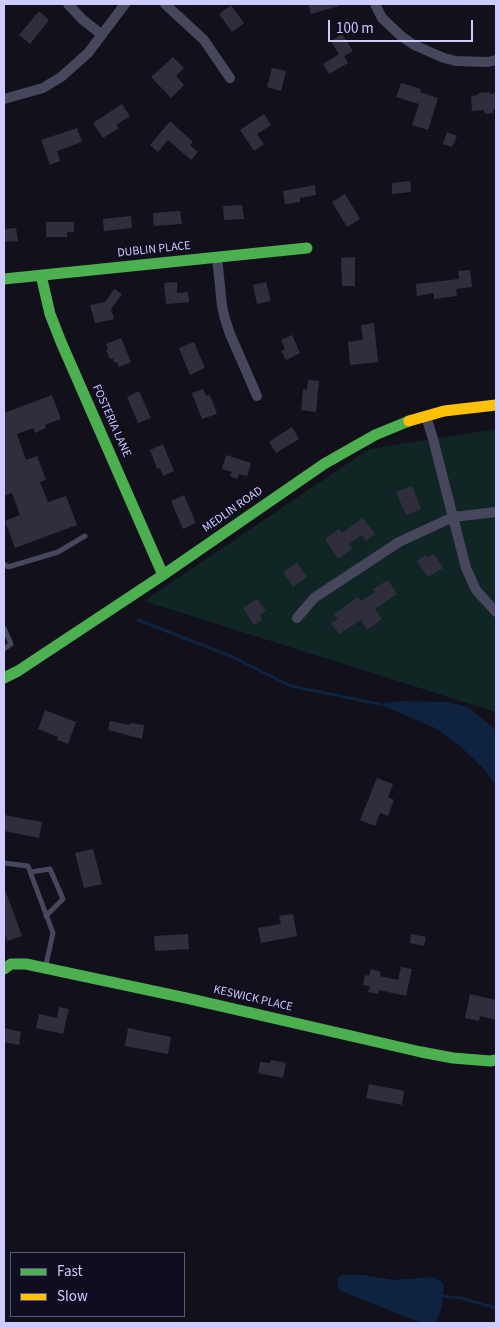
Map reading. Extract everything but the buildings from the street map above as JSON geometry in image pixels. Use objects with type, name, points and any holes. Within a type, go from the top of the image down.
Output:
[{"type":"street","points":[[68,4],[82,19],[102,35]]},
{"type":"street","points":[[4,99],[43,88],[61,77],[88,53],[125,4]]},
{"type":"street","points":[[165,4],[204,40],[230,78]]},
{"type":"street","points":[[375,4],[382,18],[401,36],[414,45],[456,61],[488,62],[496,60]]},
{"type":"street","name":"DUBLIN PLACE","points":[[4,279],[307,248]]},
{"type":"street","points":[[217,258],[225,319],[258,396]]},
{"type":"street","name":"FOSTERIA LANE","points":[[41,275],[50,314],[61,342],[163,576]]},
{"type":"street","name":"MEDLIN ROAD","points":[[4,678],[18,671],[163,576],[324,464],[375,435],[426,416],[496,405]]},
{"type":"street","points":[[426,416],[466,568],[476,590],[496,612]]},
{"type":"street","points":[[297,618],[314,598],[398,542],[452,517],[496,512]]},
{"type":"street","name":"KESWICK PLACE","points":[[4,969],[11,964],[26,964],[186,998],[421,1052],[453,1058],[496,1060]]},
{"type":"lane","points":[[4,564],[8,567],[58,552],[85,536]]},
{"type":"lane","points":[[4,628],[12,644],[4,649]]},
{"type":"lane","points":[[4,863],[28,866],[53,933],[45,968]]},
{"type":"lane","points":[[30,872],[50,869],[63,898],[46,916]]},
{"type":"green space","points":[[496,429],[496,712],[144,601],[369,449]]},
{"type":"water","points":[[400,701],[448,702],[468,707],[496,730],[496,786],[486,771],[460,746],[435,728],[379,704]]},
{"type":"water","points":[[343,1275],[363,1275],[394,1280],[433,1277],[441,1281],[444,1285],[442,1307],[436,1322],[421,1322],[408,1318],[339,1290],[337,1282],[339,1277]]},
{"type":"waterway","points":[[138,620],[233,657],[291,686],[379,704]]},
{"type":"waterway","points":[[441,1296],[460,1298],[496,1308]]},
{"type":"traffic: fast","points":[[4,279],[307,248]]},
{"type":"traffic: fast","points":[[41,275],[50,314],[61,342],[163,575]]},
{"type":"traffic: fast","points":[[4,678],[18,671],[163,575],[324,464],[375,435],[409,421]]},
{"type":"traffic: fast","points":[[4,969],[11,964],[26,964],[186,998],[421,1052],[453,1058],[496,1060]]},
{"type":"traffic: slow","points":[[409,421],[444,411],[496,405]]}]
